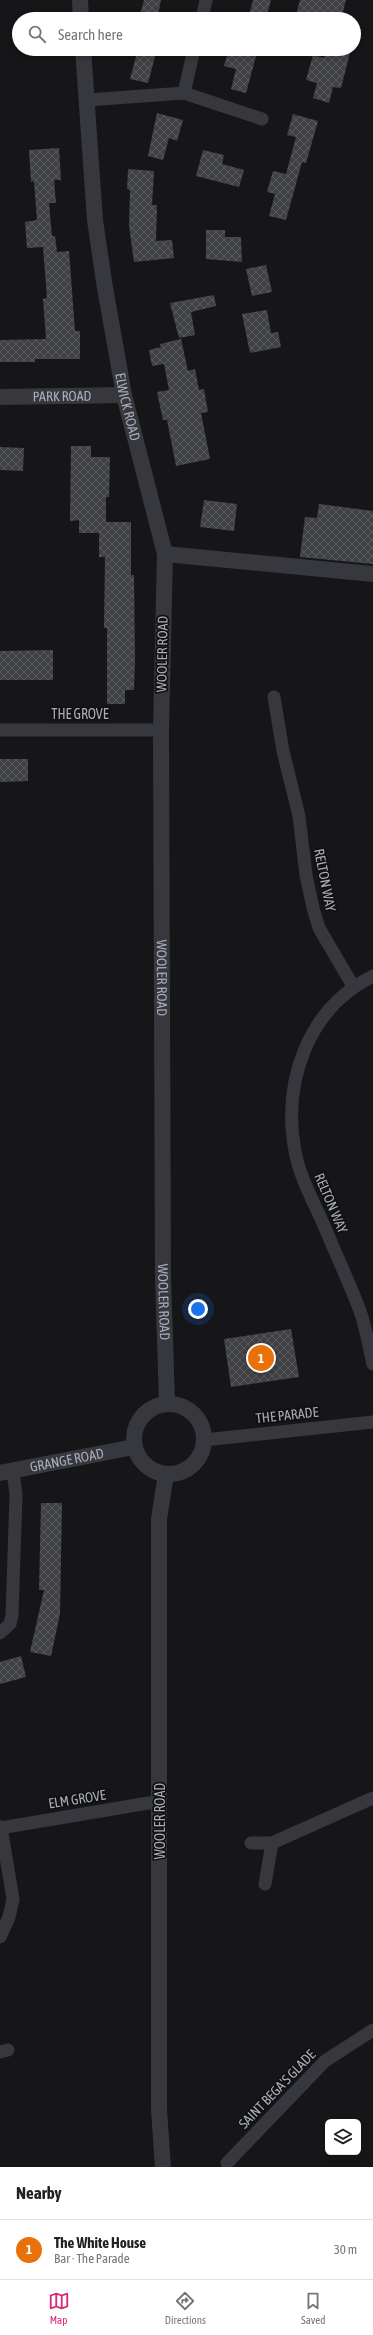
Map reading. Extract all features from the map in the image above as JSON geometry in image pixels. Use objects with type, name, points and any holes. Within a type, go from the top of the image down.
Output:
[{"type":"street","points":[[80,0],[81,12]]},
{"type":"street","points":[[203,12],[206,0]]},
{"type":"street","name":"ELWICK ROAD","points":[[84,56],[95,220],[124,395],[165,554]]},
{"type":"street","points":[[184,93],[192,56]]},
{"type":"street","points":[[87,100],[184,93],[262,119]]},
{"type":"street","name":"PARK ROAD","points":[[0,398],[124,395]]},
{"type":"street","points":[[165,554],[373,574]]},
{"type":"street","name":"WOOLER ROAD","points":[[165,554],[160,730],[163,1277],[167,1403]]},
{"type":"street","name":"RELTON WAY","points":[[274,697],[283,751],[299,816],[306,875],[313,908],[326,941],[353,986],[323,1016],[307,1039],[298,1068],[293,1104],[295,1150],[303,1179],[360,1312],[373,1364]]},
{"type":"street","name":"THE GROVE","points":[[0,730],[160,730]]},
{"type":"street","points":[[353,986],[373,976]]},
{"type":"street","points":[[167,1403],[180,1405],[191,1411],[202,1425],[204,1440],[198,1459],[189,1468],[178,1473],[166,1474],[150,1469],[141,1462],[134,1447],[134,1431],[141,1416],[151,1407],[167,1403]]},
{"type":"street","name":"THE PARADE","points":[[204,1440],[373,1422]]},
{"type":"street","name":"GRANGE ROAD","points":[[6,1472],[134,1447]]},
{"type":"street","points":[[0,1633],[10,1624],[12,1615],[16,1495],[6,1472]]},
{"type":"street","name":"WOOLER ROAD","points":[[163,2167],[159,2110],[159,1519],[166,1474]]},
{"type":"street","points":[[251,1843],[272,1843],[373,1798]]},
{"type":"street","name":"ELM GROVE","points":[[1,1828],[160,1801]]},
{"type":"street","points":[[0,1938],[9,1917],[12,1899],[1,1828]]},
{"type":"street","points":[[265,1884],[272,1843]]},
{"type":"street","name":"SAINT BEGA'S GLADE","points":[[228,2163],[325,2061],[373,2030]]},
{"type":"building","points":[[144,0],[161,0],[158,12],[141,12]]},
{"type":"building","points":[[253,0],[271,0],[268,12],[250,12]]},
{"type":"building","points":[[300,0],[346,0],[343,12],[297,12]]},
{"type":"building","points":[[136,56],[155,56],[148,83],[130,79]]},
{"type":"building","points":[[227,56],[256,56],[246,93],[231,89],[236,69],[224,66]]},
{"type":"building","points":[[313,56],[324,58],[324,56],[349,56],[341,88],[333,87],[329,103],[313,98],[317,83],[306,80]]},
{"type":"building","points":[[157,113],[183,120],[177,141],[169,138],[163,160],[148,156]]},
{"type":"building","points":[[293,114],[318,121],[306,163],[302,162],[286,220],[269,216],[275,194],[267,192],[273,171],[286,174],[296,137],[287,135]]},
{"type":"building","points":[[59,148],[61,180],[54,180],[56,203],[49,203],[52,236],[55,236],[57,252],[69,251],[75,331],[80,331],[80,359],[35,359],[35,362],[0,362],[0,340],[46,339],[43,299],[47,298],[43,247],[27,248],[25,222],[37,220],[34,181],[31,182],[29,150]]},
{"type":"building","points":[[203,150],[224,155],[222,164],[244,170],[239,187],[196,176]]},
{"type":"building","points":[[128,169],[154,171],[152,205],[157,205],[156,241],[172,240],[174,258],[134,262],[129,226],[130,190],[127,189]]},
{"type":"building","points":[[206,230],[225,230],[225,237],[241,237],[242,262],[206,259]]},
{"type":"building","points":[[266,265],[272,292],[252,296],[246,269]]},
{"type":"building","points":[[214,295],[216,306],[191,312],[195,335],[179,338],[170,303]]},
{"type":"building","points":[[267,310],[271,333],[278,332],[281,347],[250,353],[242,314]]},
{"type":"building","points":[[181,339],[188,371],[195,369],[199,390],[204,389],[208,412],[201,413],[210,459],[176,466],[167,420],[163,420],[157,392],[169,390],[164,364],[152,366],[149,350],[161,347],[160,344]]},
{"type":"building","points":[[71,446],[91,446],[91,457],[110,457],[109,497],[106,497],[106,522],[131,522],[131,575],[134,575],[135,662],[134,690],[125,690],[125,704],[107,704],[107,628],[104,628],[105,557],[99,557],[99,533],[79,533],[79,520],[70,521]]},
{"type":"building","points":[[0,447],[24,448],[23,471],[0,470]]},
{"type":"building","points":[[204,500],[237,504],[234,531],[200,527]]},
{"type":"building","points":[[319,504],[373,511],[373,564],[300,557],[305,517],[317,518]]},
{"type":"building","points":[[53,650],[53,680],[0,680],[0,651]]},
{"type":"building","points":[[0,759],[28,759],[28,781],[0,782]]},
{"type":"building","points":[[291,1329],[299,1377],[231,1387],[224,1339]]},
{"type":"building","points":[[41,1503],[62,1503],[60,1614],[51,1656],[30,1652],[44,1590],[39,1590]]},
{"type":"building","points":[[21,1656],[26,1677],[0,1684],[0,1662]]},
{"type":"place","name":"The White House","points":[[261,1358]]}]
